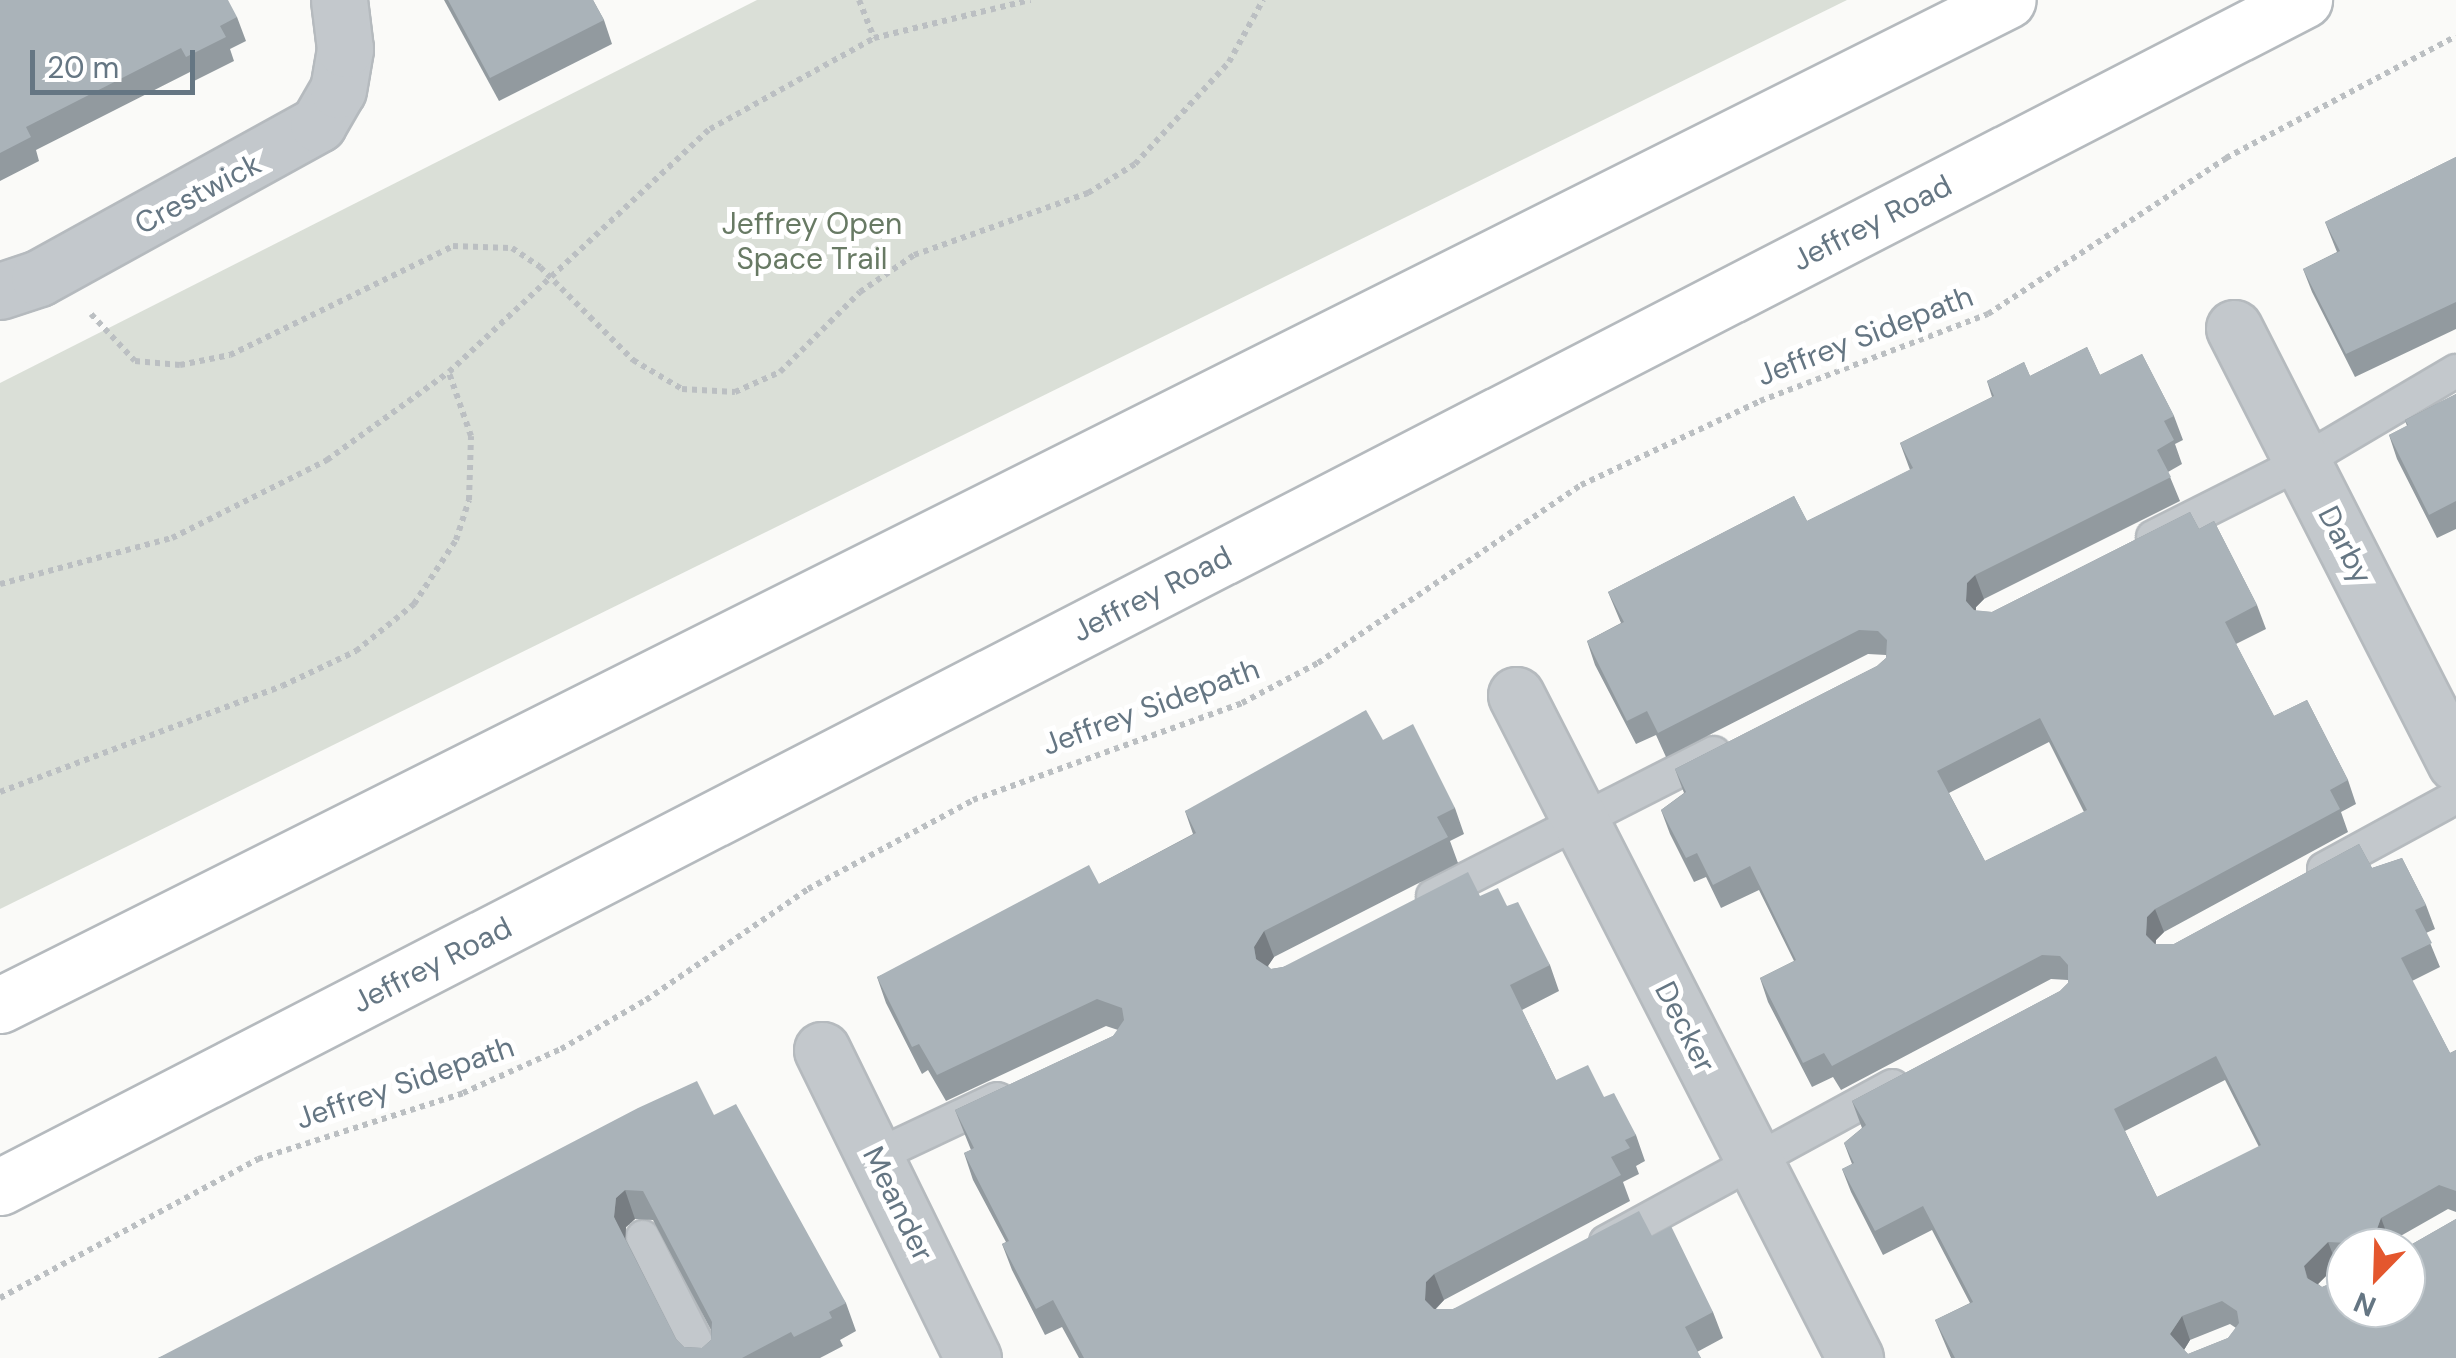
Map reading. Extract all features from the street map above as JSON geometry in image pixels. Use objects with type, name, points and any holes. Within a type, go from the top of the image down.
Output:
[{"type":"main road","points":[[0,1005],[2008,0]]},
{"type":"main road","name":"Jeffrey Road","points":[[0,1187],[2304,0]]},
{"type":"street","name":"Crestwick","points":[[0,290],[61,266],[318,124],[338,90],[342,24]]},
{"type":"street","name":"Darby","points":[[2234,328],[2456,763]]},
{"type":"street","name":"Decker","points":[[1516,695],[1855,1358]]},
{"type":"street","name":"Meander","points":[[822,1050],[974,1358]]},
{"type":"lane","points":[[2130,548],[2302,462],[2456,371]]},
{"type":"lane","points":[[1405,911],[1737,742]]},
{"type":"lane","points":[[2290,888],[2456,798]]},
{"type":"lane","points":[[1570,1260],[1923,1069]]},
{"type":"lane","points":[[874,1156],[1028,1084]]},
{"type":"lane","points":[[643,1237],[704,1358]]},
{"type":"path","points":[[859,0],[874,38]]},
{"type":"path","points":[[0,584],[172,538],[250,503],[376,428],[449,372],[710,130],[874,38],[1030,0]]},
{"type":"path","points":[[61,266],[104,335],[135,361],[180,365],[230,354],[453,246],[512,248],[552,280],[633,360],[682,389],[735,392],[780,372],[860,292],[914,256],[1088,192],[1135,164],[1230,62],[1263,0]]},
{"type":"path","name":"Jeffrey Sidepath","points":[[0,1298],[258,1158],[463,1093],[562,1048],[646,1000],[808,889],[973,800],[1242,703],[1318,663],[1581,485],[1760,401],[1988,314],[2226,158],[2456,36]]},
{"type":"path","points":[[0,792],[282,686],[356,651],[414,604],[456,540],[469,500],[471,436],[449,372]]},
{"type":"green space","name":"Jeffrey Open Space Trail","points":[[757,0],[1847,0],[0,909],[0,383]]},
{"type":"building","points":[[0,0],[228,0],[237,17],[220,26],[226,37],[186,57],[181,48],[26,127],[31,137],[0,153]]},
{"type":"building","points":[[448,0],[593,0],[604,20],[490,78]]},
{"type":"building","points":[[2456,157],[2456,302],[2346,354],[2303,269],[2340,251],[2325,222]]},
{"type":"building","points":[[2087,347],[2100,375],[2142,354],[2174,416],[2164,421],[2174,440],[2157,450],[2171,477],[1975,575],[1967,583],[1966,601],[1974,610],[1992,612],[2190,512],[2199,529],[2214,521],[2257,605],[2225,622],[2247,665],[2274,716],[2307,700],[2348,780],[2330,790],[2340,809],[2155,909],[2147,917],[2146,935],[2155,944],[2174,944],[2359,844],[2372,868],[2402,858],[2426,905],[2415,910],[2432,943],[2401,958],[2450,1053],[2456,1050],[2456,1191],[2439,1185],[2381,1218],[2377,1228],[2326,1228],[2326,1244],[2304,1266],[2307,1278],[2326,1285],[2326,1328],[2426,1328],[2426,1236],[2456,1219],[2456,1358],[1955,1358],[1935,1320],[1973,1302],[1923,1206],[1875,1231],[1842,1169],[1854,1163],[1844,1143],[1866,1125],[1852,1101],[2060,991],[2068,983],[2068,965],[2060,956],[2042,955],[1832,1066],[1824,1053],[1803,1063],[1760,978],[1796,960],[1750,866],[1713,885],[1697,853],[1686,858],[1661,810],[1686,792],[1675,769],[1877,666],[1886,658],[1887,640],[1878,631],[1859,630],[1658,733],[1647,711],[1627,721],[1587,641],[1624,622],[1608,592],[1794,496],[1807,521],[1913,468],[1900,443],[1994,396],[1987,381],[2024,362],[2030,376]],"holes":[[[2040,718],[2087,810],[1985,861],[1937,771]],[[2216,1056],[2261,1145],[2157,1197],[2114,1109]],[[2222,1301],[2237,1311],[2239,1323],[2228,1338],[2188,1354],[2170,1334],[2182,1316]]]},
{"type":"building","points":[[2456,394],[2456,501],[2429,515],[2389,435],[2408,425],[2405,420]]},
{"type":"building","points":[[1366,710],[1383,740],[1413,724],[1455,808],[1437,817],[1448,837],[1264,931],[1254,947],[1256,959],[1271,969],[1283,967],[1468,872],[1480,896],[1498,888],[1507,906],[1518,902],[1550,965],[1510,985],[1556,1080],[1588,1065],[1604,1097],[1614,1093],[1636,1135],[1625,1140],[1630,1148],[1611,1157],[1621,1175],[1434,1274],[1426,1282],[1425,1300],[1434,1309],[1453,1309],[1639,1211],[1652,1236],[1671,1226],[1713,1312],[1685,1327],[1701,1358],[1084,1358],[1053,1300],[1036,1309],[1002,1244],[1009,1241],[964,1153],[974,1148],[955,1110],[1113,1036],[1124,1020],[1122,1008],[1097,999],[937,1075],[919,1044],[912,1047],[877,977],[1089,865],[1099,884],[1196,833],[1185,811]]},
{"type":"building","points":[[697,1081],[714,1115],[736,1104],[846,1303],[829,1312],[832,1318],[794,1337],[791,1332],[742,1358],[158,1358]],"holes":[[[625,1190],[643,1191],[712,1322],[711,1340],[702,1348],[684,1347],[676,1339],[614,1217],[616,1198]]]}]
